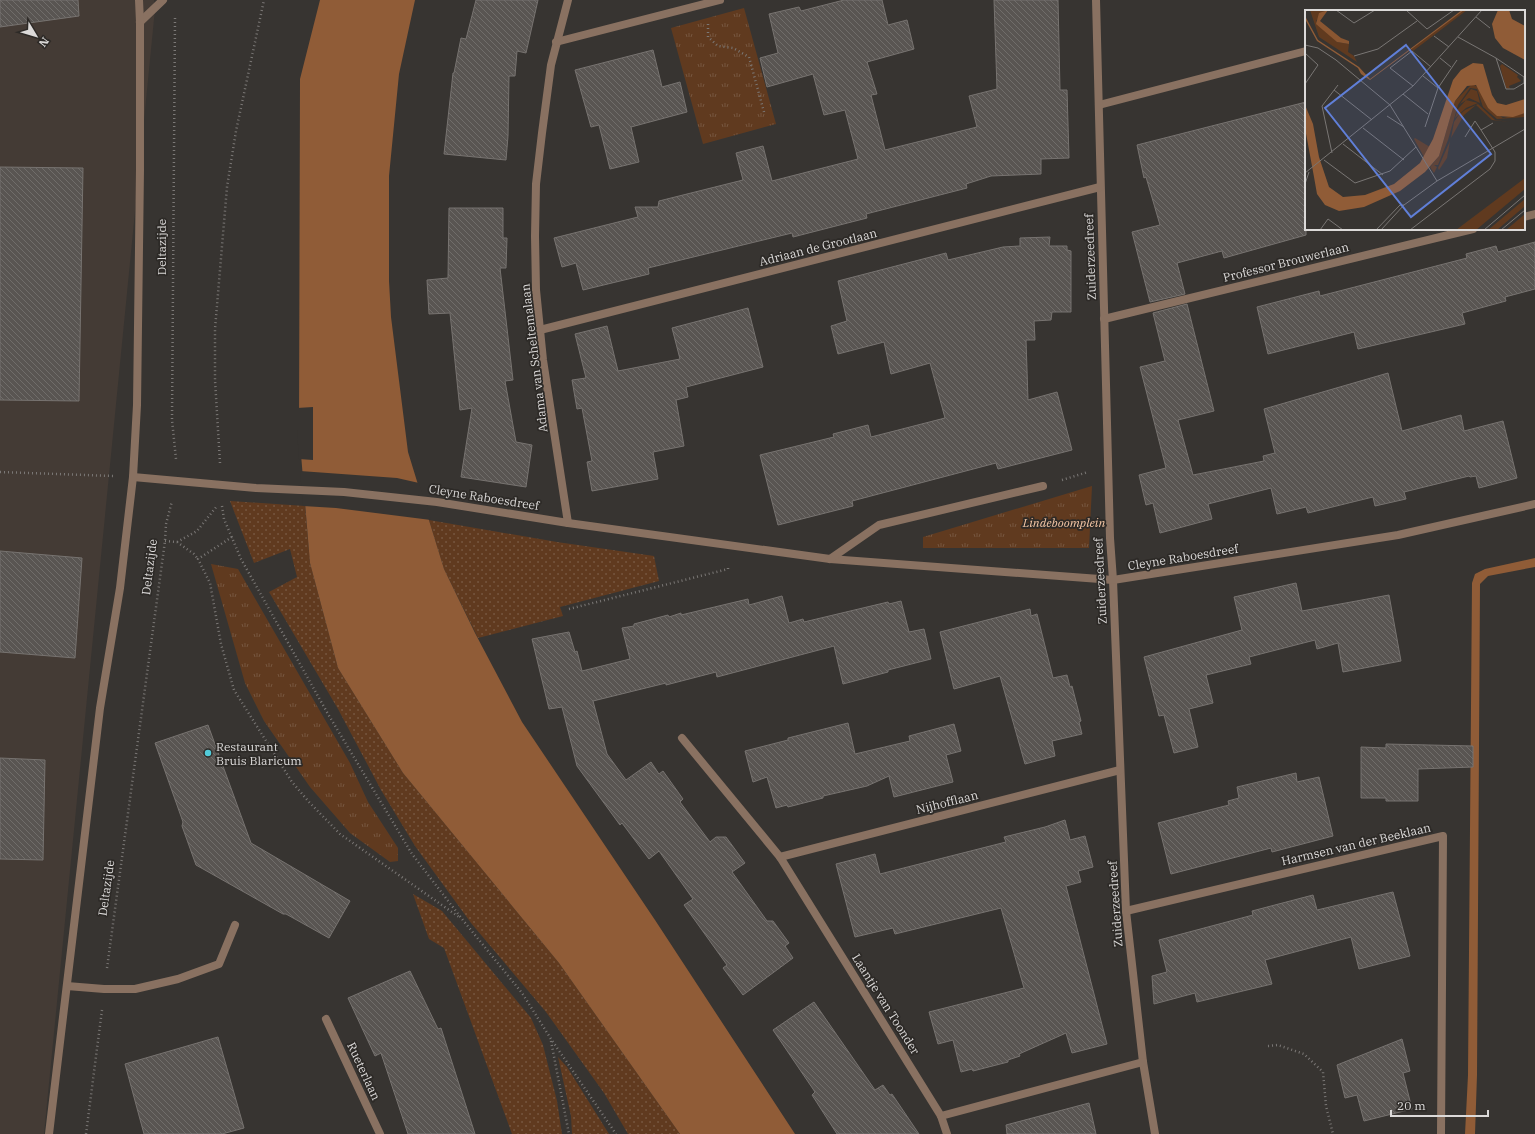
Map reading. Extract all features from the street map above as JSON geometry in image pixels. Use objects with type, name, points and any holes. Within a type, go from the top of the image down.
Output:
[{"type":"street","name":"Deltazijde","points":[[49,1134],[100,708],[120,588],[133,477],[137,405],[140,169],[139,0]]},
{"type":"street","points":[[140,22],[163,0]]},
{"type":"street","name":"Adama van Scheltemalaan","points":[[568,0],[551,65],[536,184],[535,236],[536,282],[543,360],[568,523]]},
{"type":"street","points":[[556,42],[720,0]]},
{"type":"street","name":"Zuiderzeedreef","points":[[1096,0],[1110,538],[1126,911],[1143,1062],[1155,1134]]},
{"type":"street","points":[[1099,105],[1305,51]]},
{"type":"street","name":"Adriaan de Grootlaan","points":[[540,330],[1100,187]]},
{"type":"street","points":[[1525,217],[1535,214]]},
{"type":"street","name":"Professor Brouwerlaan","points":[[1104,319],[1469,230]]},
{"type":"street","name":"Cleyne Raboesdreef","points":[[133,477],[256,488],[344,492],[437,502],[568,523],[830,559],[1113,580],[1398,535],[1535,504]]},
{"type":"street","points":[[830,559],[879,525],[1042,486]]},
{"type":"street","name":"Laantje van Toonder","points":[[682,738],[780,857],[941,1116],[947,1134]]},
{"type":"street","name":"Nijhofflaan","points":[[780,857],[1120,770]]},
{"type":"street","name":"Harmsen van der Beeklaan","points":[[1126,911],[1443,836],[1441,1134]]},
{"type":"street","points":[[66,986],[104,989],[135,989],[178,979],[219,964],[236,925]]},
{"type":"street","name":"Rueterlaan","points":[[326,1019],[380,1134]]},
{"type":"street","points":[[941,1116],[1143,1062]]},
{"type":"path","points":[[220,485],[215,380],[215,329],[227,187],[236,131],[264,0]]},
{"type":"path","points":[[703,4],[708,27],[708,36],[718,46],[733,48],[749,57],[764,112]]},
{"type":"path","name":"Deltazijde","points":[[86,1134],[104,989],[166,541],[166,524],[178,481],[172,420],[175,16]]},
{"type":"path","points":[[1042,486],[1108,466]]},
{"type":"path","points":[[0,472],[133,477]]},
{"type":"path","points":[[177,542],[197,531],[220,501],[224,519],[241,559],[328,714],[412,854],[522,993],[551,1039],[616,1134]]},
{"type":"path","points":[[198,559],[232,537]]},
{"type":"path","points":[[166,541],[177,542],[194,554],[198,559],[210,583],[221,644],[234,690],[292,782],[340,834],[462,919]]},
{"type":"path","points":[[569,609],[728,569],[723,544]]},
{"type":"path","points":[[551,1039],[569,1134]]},
{"type":"path","points":[[1268,1046],[1278,1045],[1304,1054],[1322,1072],[1326,1106],[1333,1134]]},
{"type":"shaded area","points":[[0,0],[154,0],[155,9],[44,1134],[0,1134]]},
{"type":"shaded area","points":[[320,0],[415,0],[399,74],[389,176],[389,281],[391,317],[408,452],[444,569],[475,633],[522,722],[655,920],[795,1134],[680,1134],[559,963],[403,773],[338,668],[310,563],[299,430],[300,79]]},
{"type":"shaded area","points":[[1535,558],[1535,567],[1488,576],[1480,584],[1477,1075],[1475,1134],[1465,1134],[1468,1075],[1472,583],[1475,574],[1485,569]]},
{"type":"green space","points":[[744,8],[776,124],[703,144],[671,28]]},
{"type":"green space","name":"Lindeboomplein","points":[[1092,486],[1089,548],[923,548],[923,537]]},
{"type":"green space","points":[[230,501],[305,506],[310,563],[338,668],[403,773],[559,963],[680,1134],[628,1134],[604,1093],[546,1012],[471,923],[415,846],[381,790],[338,709],[269,592],[297,577],[290,549],[254,563]]},
{"type":"green space","points":[[429,520],[557,542],[654,556],[659,581],[560,607],[563,616],[478,638],[444,569]]},
{"type":"green space","points":[[211,564],[238,569],[350,763],[368,802],[398,848],[398,861],[390,862],[350,833],[310,787],[264,721],[245,683]]},
{"type":"green space","points":[[413,894],[442,911],[531,1018],[543,1045],[557,1101],[562,1134],[512,1134],[444,948],[429,939]]},
{"type":"green space","points":[[558,1057],[567,1067],[609,1134],[572,1134],[571,1116]]},
{"type":"pier","points":[[313,407],[313,460],[299,459],[297,408]]},
{"type":"pier","points":[[300,471],[397,478],[419,483],[431,520],[336,508],[303,506]]},
{"type":"building","points":[[0,0],[78,0],[79,16],[0,27]]},
{"type":"building","points":[[476,0],[538,0],[526,53],[517,51],[515,76],[509,76],[506,160],[444,154],[453,73],[461,38],[466,39]]},
{"type":"building","points":[[844,0],[882,0],[888,25],[907,20],[914,49],[867,62],[877,94],[871,95],[885,150],[977,127],[969,96],[997,89],[994,0],[1058,0],[1060,90],[1067,90],[1069,158],[1041,159],[1041,174],[991,176],[966,184],[967,188],[866,214],[867,218],[793,237],[792,233],[648,268],[649,274],[583,290],[576,263],[562,267],[554,238],[638,217],[635,207],[658,207],[659,201],[743,180],[736,153],[763,146],[772,181],[858,159],[845,110],[824,115],[813,74],[767,87],[760,58],[778,53],[769,14],[799,7],[801,11]]},
{"type":"building","points":[[653,50],[662,87],[680,82],[687,112],[631,127],[639,162],[610,169],[599,125],[591,127],[575,70]]},
{"type":"building","points":[[1305,102],[1306,235],[1224,258],[1222,251],[1177,263],[1185,294],[1150,302],[1132,232],[1160,225],[1146,177],[1144,178],[1137,145]]},
{"type":"building","points":[[0,167],[83,168],[79,401],[0,400]]},
{"type":"building","points":[[449,208],[503,208],[503,238],[507,238],[506,268],[500,268],[513,380],[505,381],[516,442],[532,445],[526,487],[461,477],[472,408],[460,410],[450,313],[429,314],[427,280],[448,278]]},
{"type":"building","points":[[1050,237],[1049,246],[1067,246],[1067,250],[1071,251],[1071,312],[1052,312],[1051,320],[1034,321],[1035,340],[1026,340],[1028,400],[1057,392],[1072,450],[998,469],[996,463],[852,501],[853,506],[778,525],[760,455],[834,437],[833,434],[868,425],[871,437],[945,418],[930,363],[891,374],[884,342],[838,354],[831,326],[847,321],[838,281],[946,253],[948,260],[1003,247],[1020,246],[1020,238]]},
{"type":"building","points":[[1535,242],[1535,289],[1505,297],[1506,301],[1462,313],[1465,324],[1358,349],[1354,332],[1268,354],[1257,307],[1319,291],[1320,296],[1467,258],[1466,254],[1496,246],[1498,252]]},
{"type":"building","points":[[1187,304],[1214,411],[1178,420],[1193,475],[1264,461],[1263,456],[1275,453],[1264,409],[1388,373],[1402,431],[1461,415],[1464,431],[1503,421],[1517,478],[1479,488],[1476,476],[1469,476],[1404,492],[1406,499],[1375,506],[1373,497],[1308,513],[1306,507],[1277,514],[1271,488],[1208,504],[1212,519],[1160,533],[1153,503],[1146,505],[1139,475],[1166,468],[1140,367],[1165,361],[1153,313]]},
{"type":"building","points":[[748,308],[763,367],[686,387],[688,397],[676,400],[684,446],[653,452],[658,479],[592,491],[587,462],[592,461],[582,408],[577,409],[572,380],[586,378],[575,334],[607,326],[618,371],[680,359],[672,328]]},
{"type":"building","points":[[0,551],[82,558],[75,658],[0,652]]},
{"type":"building","points":[[1296,583],[1302,611],[1389,595],[1401,661],[1343,672],[1338,643],[1317,649],[1315,640],[1249,657],[1251,664],[1206,675],[1213,703],[1189,709],[1198,747],[1174,753],[1164,715],[1159,716],[1144,657],[1242,630],[1234,597]]},
{"type":"building","points":[[782,596],[789,623],[803,619],[804,622],[888,602],[889,604],[901,601],[909,632],[924,629],[931,659],[843,684],[834,646],[717,677],[716,672],[593,701],[607,754],[626,780],[651,762],[659,774],[663,771],[683,799],[680,802],[710,842],[716,837],[726,837],[745,863],[732,872],[767,921],[773,921],[789,943],[785,946],[793,958],[743,995],[723,968],[727,965],[684,905],[693,899],[659,851],[649,859],[622,823],[620,825],[577,766],[562,707],[549,709],[532,639],[569,632],[575,652],[577,651],[582,671],[630,659],[622,628],[634,626],[634,624],[668,615],[669,617],[681,613],[681,615],[748,599],[749,605]]},
{"type":"building","points":[[1030,609],[1031,616],[1037,614],[1053,678],[1067,675],[1070,687],[1072,686],[1081,721],[1079,722],[1082,734],[1052,741],[1055,756],[1025,764],[1000,676],[954,689],[940,632]]},
{"type":"building","points":[[848,723],[855,754],[910,741],[909,736],[954,724],[961,751],[946,755],[953,782],[894,797],[889,776],[867,786],[823,796],[823,798],[788,807],[787,805],[776,808],[767,777],[753,782],[745,751],[788,740],[788,738]]},
{"type":"building","points":[[208,725],[251,843],[350,901],[329,938],[196,865],[182,826],[183,822],[155,743]]},
{"type":"building","points":[[1386,744],[1473,746],[1473,767],[1418,769],[1418,801],[1386,801],[1386,798],[1361,798],[1361,747],[1386,748]]},
{"type":"building","points":[[0,758],[45,760],[43,860],[0,859]]},
{"type":"building","points":[[1296,773],[1297,782],[1319,777],[1333,836],[1272,852],[1271,848],[1171,874],[1158,823],[1229,805],[1228,801],[1239,798],[1237,787]]},
{"type":"building","points":[[1065,820],[1070,840],[1085,836],[1093,867],[1078,871],[1081,882],[1066,886],[1107,1044],[1072,1053],[1066,1033],[1019,1054],[1020,1056],[1008,1060],[1008,1062],[973,1071],[972,1069],[961,1072],[953,1040],[938,1044],[929,1012],[1024,988],[1001,908],[895,934],[893,928],[855,937],[836,864],[875,854],[880,874],[1006,842],[1004,837],[1045,827]]},
{"type":"building","points":[[1393,892],[1410,956],[1359,969],[1351,937],[1265,960],[1272,984],[1197,1002],[1195,993],[1154,1004],[1152,976],[1167,972],[1159,940],[1253,915],[1252,911],[1313,895],[1317,910]]},
{"type":"building","points":[[410,971],[438,1029],[441,1028],[475,1134],[408,1134],[381,1053],[375,1056],[348,998]]},
{"type":"building","points":[[814,1002],[875,1090],[883,1085],[890,1095],[892,1094],[919,1134],[837,1134],[812,1095],[815,1092],[773,1030]]},
{"type":"building","points":[[218,1037],[244,1128],[222,1134],[144,1134],[125,1064]]},
{"type":"building","points":[[1402,1039],[1410,1071],[1403,1073],[1412,1109],[1364,1121],[1357,1095],[1345,1098],[1337,1065]]},
{"type":"building","points":[[1089,1103],[1096,1134],[1007,1134],[1006,1125]]},
{"type":"place","name":"Restaurant Bruis Blaricum","points":[[208,753]]}]
